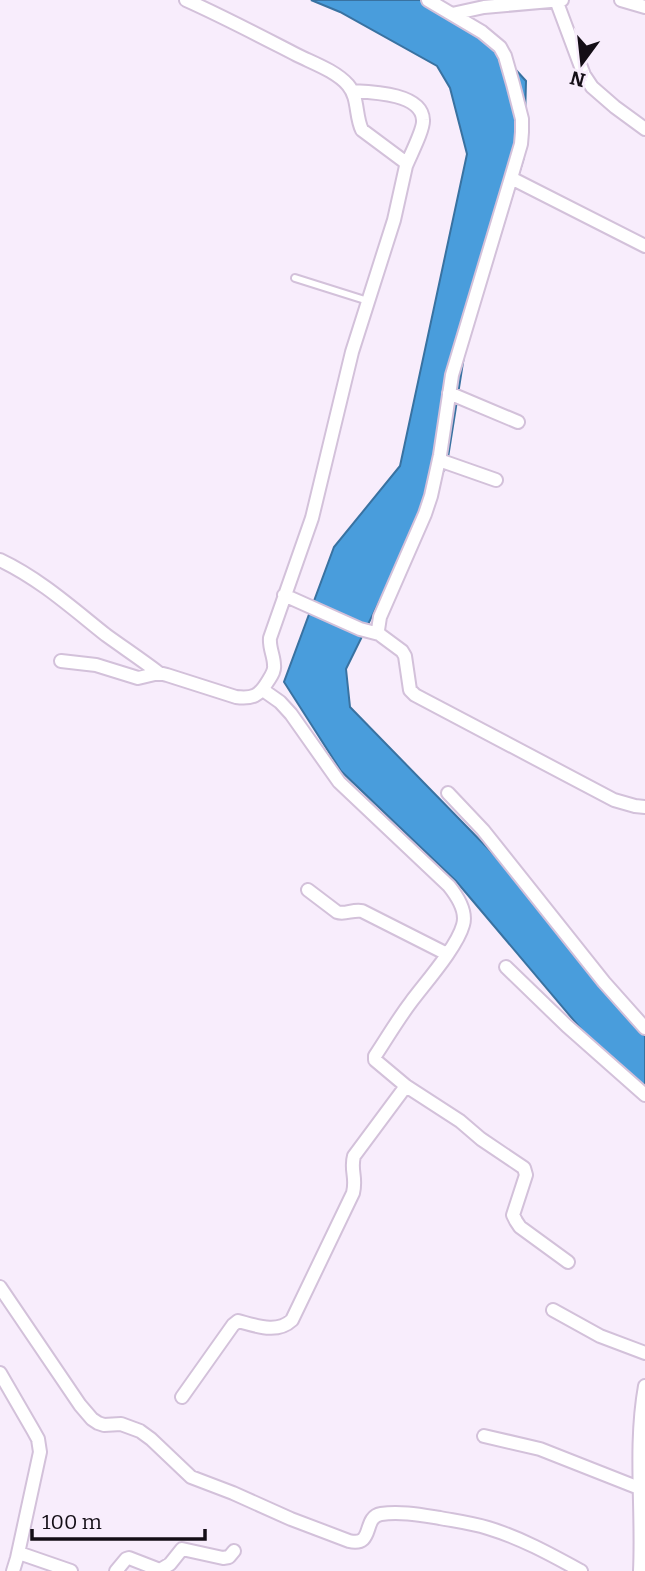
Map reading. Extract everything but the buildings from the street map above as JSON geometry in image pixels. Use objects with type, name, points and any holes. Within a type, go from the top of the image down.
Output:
[{"type":"street","points":[[186,0],[330,72],[347,84],[356,100],[362,130],[405,162],[405,166]]},
{"type":"street","points":[[379,634],[380,617],[431,496],[452,375],[521,144],[522,119],[505,55],[500,47],[482,32],[428,0]]},
{"type":"street","points":[[452,14],[484,6],[562,0]]},
{"type":"street","points":[[621,0],[645,7]]},
{"type":"street","points":[[556,1],[584,75],[592,87],[645,129]]},
{"type":"street","points":[[0,560],[40,582],[159,673],[236,697],[248,698],[263,690],[273,674],[270,638],[312,518],[352,352],[394,220],[405,166],[424,123],[421,112],[401,97],[352,91]]},
{"type":"street","points":[[512,178],[645,246]]},
{"type":"street","points":[[449,393],[518,422]]},
{"type":"street","points":[[439,460],[496,481]]},
{"type":"street","points":[[284,594],[360,629],[379,634],[402,651],[410,690],[415,695],[614,800],[645,807]]},
{"type":"street","points":[[61,662],[96,665],[138,678],[159,673]]},
{"type":"street","points":[[263,690],[291,714],[340,782],[449,886],[462,907],[463,925],[447,954],[409,1004],[375,1060],[406,1086],[524,1168],[526,1175],[513,1215],[520,1227],[568,1262]]},
{"type":"street","points":[[447,793],[483,830],[604,982],[645,1028]]},
{"type":"street","points":[[308,890],[341,914],[362,911],[447,954]]},
{"type":"street","points":[[506,967],[566,1026],[645,1095]]},
{"type":"street","points":[[182,1397],[238,1321],[277,1329],[292,1320],[353,1193],[354,1156],[406,1086]]},
{"type":"street","points":[[0,1287],[72,1394],[92,1419],[104,1425],[121,1424],[140,1431],[191,1477],[357,1543],[365,1537],[375,1515],[413,1513],[485,1527],[531,1544],[581,1571]]},
{"type":"street","points":[[553,1310],[600,1336],[645,1353]]},
{"type":"street","points":[[0,1373],[33,1430],[40,1452],[13,1571]]},
{"type":"street","points":[[640,1571],[639,1488],[645,1386]]},
{"type":"street","points":[[484,1436],[540,1449],[639,1488]]},
{"type":"street","points":[[116,1571],[129,1558],[160,1570],[170,1564],[183,1549],[223,1558],[234,1551]]},
{"type":"street","points":[[19,1553],[71,1571]]},
{"type":"lane","points":[[295,278],[368,301]]},
{"type":"water","points":[[311,0],[426,0],[473,23],[526,81],[524,157],[464,356],[447,464],[346,669],[350,707],[508,869],[645,1036],[645,1099],[625,1081],[456,881],[341,771],[284,682],[334,547],[400,466],[467,154],[450,88],[437,66],[340,12]]}]
